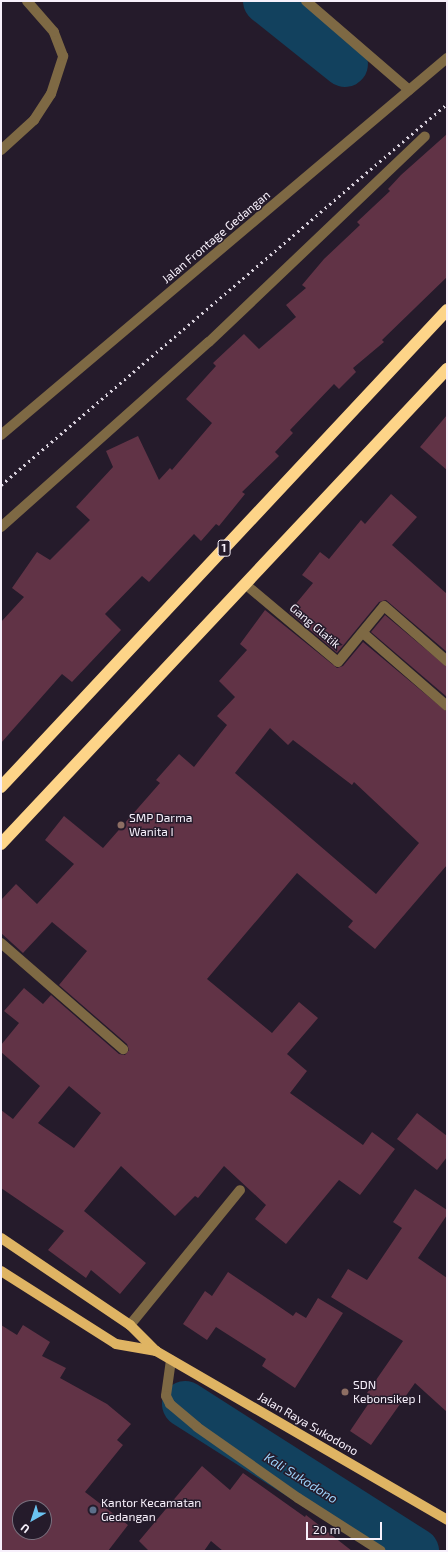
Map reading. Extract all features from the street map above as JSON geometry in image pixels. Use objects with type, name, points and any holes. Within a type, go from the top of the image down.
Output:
[{"type":"highway","name":"1","points":[[1,787],[447,310]]},
{"type":"highway","points":[[1,844],[447,369]]},
{"type":"main road","name":"Jalan Raya Sukodono","points":[[1,1238],[130,1325],[156,1351],[447,1520]]},
{"type":"main road","name":"Jalan Raya Sukodono","points":[[1,1271],[116,1344],[156,1351]]},
{"type":"street","points":[[1,150],[34,120],[51,94],[62,56],[54,32],[27,1]]},
{"type":"street","points":[[306,1],[409,90]]},
{"type":"street","name":"Jalan Frontage Gedangan","points":[[1,436],[447,58]]},
{"type":"street","points":[[1,527],[209,342],[424,136]]},
{"type":"street","name":"Gang Glatik","points":[[245,584],[338,662],[363,633]]},
{"type":"street","points":[[447,661],[384,606],[363,633],[447,706]]},
{"type":"street","points":[[1,943],[123,1049]]},
{"type":"street","points":[[130,1325],[240,1190]]},
{"type":"street","points":[[171,1360],[166,1396],[170,1404],[197,1427],[298,1498],[381,1551]]},
{"type":"building","points":[[447,134],[447,277],[382,340],[384,342],[353,368],[356,372],[339,389],[334,384],[290,430],[293,433],[275,452],[279,456],[242,492],[245,494],[219,526],[216,524],[201,541],[194,534],[149,582],[142,576],[105,614],[121,630],[72,682],[62,674],[1,743],[1,622],[24,597],[12,588],[37,552],[50,560],[90,520],[76,507],[113,467],[106,451],[138,436],[159,480],[170,468],[172,470],[212,423],[186,399],[216,366],[213,363],[244,334],[259,349],[296,317],[286,305],[306,288],[302,285],[324,259],[360,225],[357,222],[390,191],[388,189],[401,175]]},
{"type":"building","points":[[447,415],[447,470],[420,447]]},
{"type":"building","points":[[391,494],[417,517],[392,545],[447,594],[447,652],[386,600],[379,602],[337,653],[289,612],[313,583],[302,575],[320,552],[329,559],[361,520],[365,524]]},
{"type":"building","points":[[265,610],[337,668],[343,666],[363,642],[447,712],[447,865],[375,949],[348,927],[353,921],[297,873],[207,979],[272,1033],[299,1002],[318,1018],[287,1054],[307,1071],[290,1093],[363,1145],[372,1132],[395,1149],[360,1195],[339,1180],[286,1244],[255,1219],[266,1205],[224,1166],[198,1198],[195,1196],[175,1216],[121,1166],[84,1211],[146,1263],[120,1294],[91,1270],[86,1278],[48,1250],[64,1231],[1,1188],[1,1110],[13,1119],[40,1086],[1,1052],[1,1045],[19,1023],[4,1011],[24,988],[43,1004],[51,995],[119,1054],[125,1055],[129,1050],[127,1044],[59,985],[87,951],[52,922],[23,953],[1,933],[1,900],[16,884],[37,904],[74,864],[45,840],[64,816],[103,848],[160,783],[156,780],[179,754],[194,767],[227,725],[217,716],[235,697],[219,681],[247,650],[240,644]],"holes":[[[270,728],[288,745],[293,740],[352,785],[354,782],[419,843],[376,894],[235,773]],[[69,1086],[101,1113],[74,1148],[38,1123]]]},
{"type":"building","points":[[385,615],[447,667],[447,697],[371,632]]},
{"type":"building","points":[[417,1113],[447,1136],[447,1157],[437,1170],[397,1139]]},
{"type":"building","points":[[415,1189],[447,1210],[447,1215],[418,1258],[447,1278],[447,1412],[415,1383],[371,1445],[350,1431],[373,1397],[367,1393],[403,1341],[331,1297],[348,1269],[367,1280],[402,1228],[393,1222]]},
{"type":"building","points":[[228,1272],[293,1316],[296,1312],[306,1318],[318,1298],[343,1313],[295,1388],[262,1366],[266,1359],[216,1327],[207,1340],[183,1324],[205,1291],[212,1296]]},
{"type":"building","points":[[1,1325],[17,1335],[23,1325],[50,1342],[42,1356],[66,1368],[60,1378],[107,1404],[131,1424],[117,1440],[123,1445],[85,1492],[128,1525],[108,1551],[1,1551]]},
{"type":"building","points":[[202,1466],[230,1490],[243,1473],[305,1517],[306,1515],[352,1551],[223,1551],[211,1541],[204,1551],[149,1551],[139,1541]]},
{"type":"waterway","points":[[266,1],[345,64]]},
{"type":"waterway","name":"Kali Sukodono","points":[[185,1404],[416,1551]]},
{"type":"railway","points":[[1,485],[447,104]]},
{"type":"place","name":"SMP Darma Wanita I","points":[[121,825]]},
{"type":"place","name":"SDN Kebonsikep I","points":[[345,1392]]},
{"type":"place","name":"Kantor Kecamatan Gedangan","points":[[93,1510]]}]
